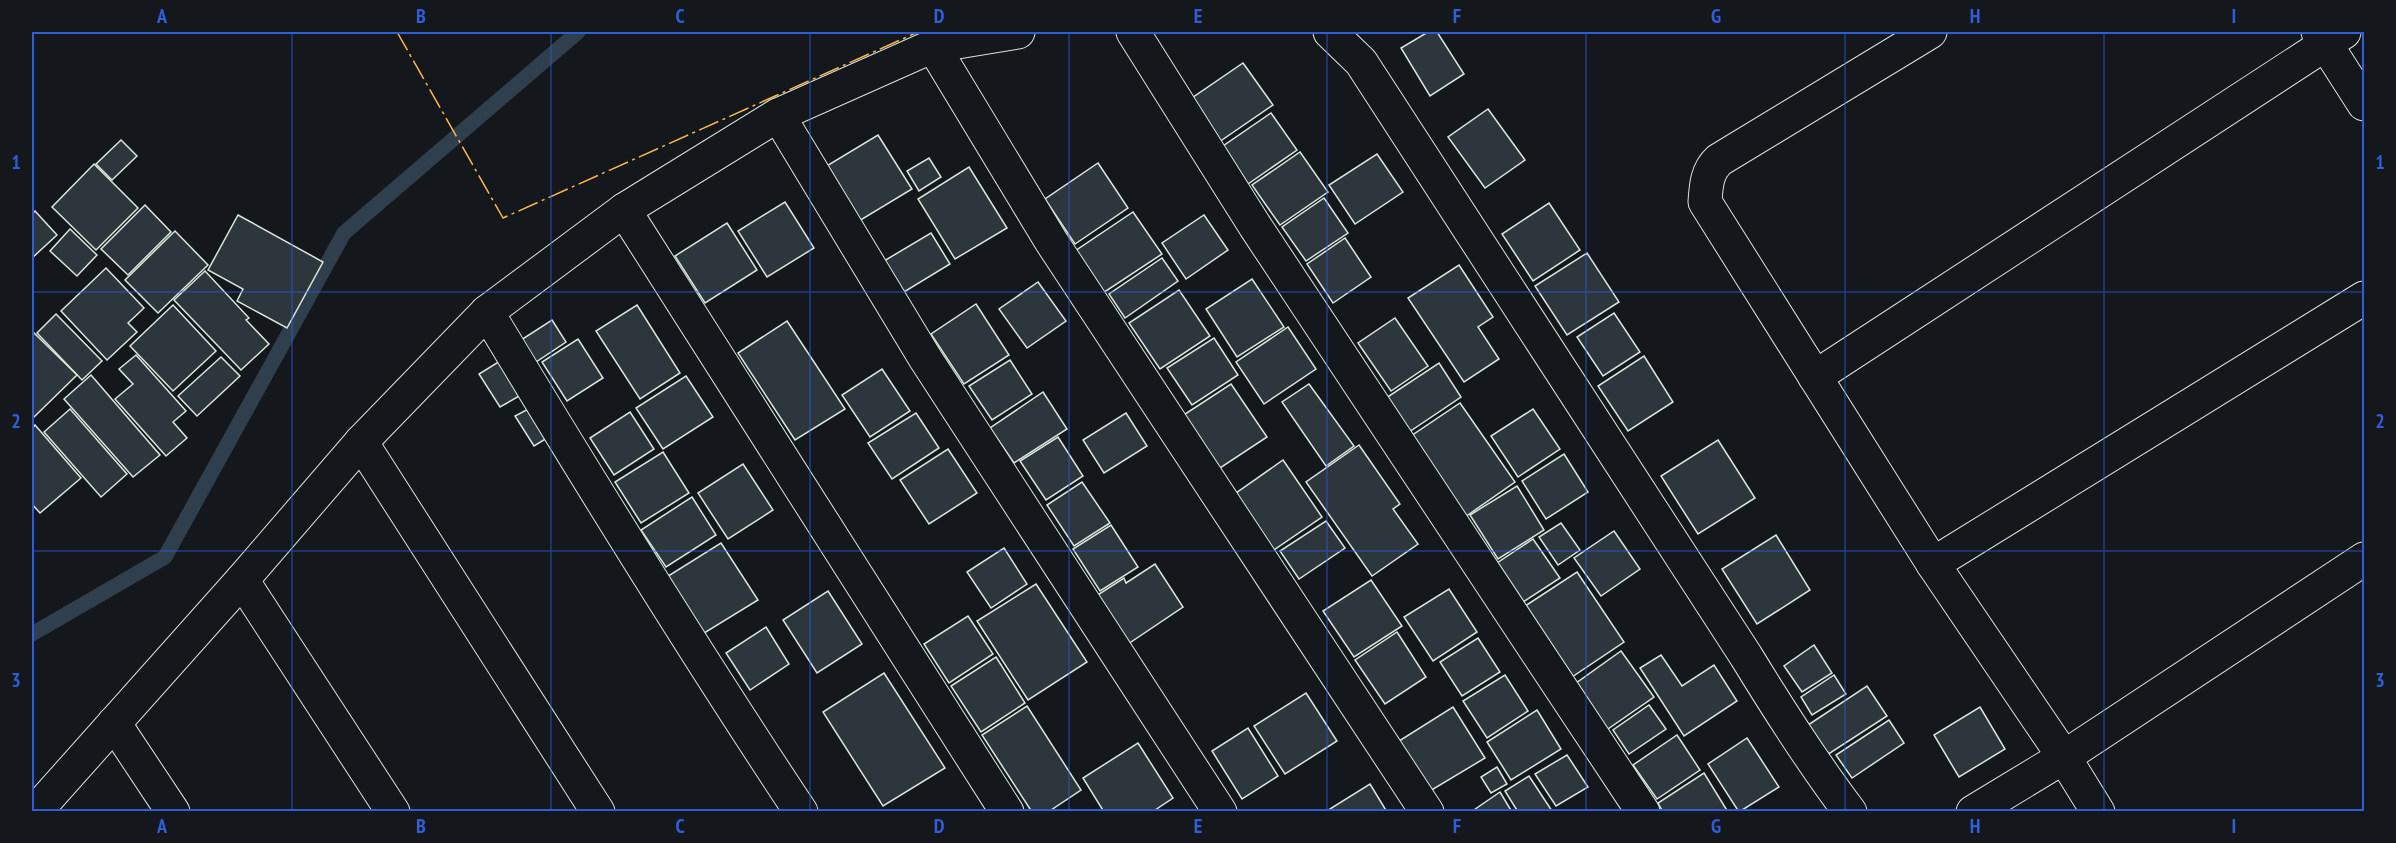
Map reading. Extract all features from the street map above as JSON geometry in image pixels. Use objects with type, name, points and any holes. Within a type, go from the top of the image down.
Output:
[{"type":"street","points":[[35,812],[242,580],[361,442],[487,312],[624,210],[777,115],[933,46],[1018,32]]},
{"type":"street","points":[[1133,32],[1255,226],[1643,812]]},
{"type":"street","points":[[1330,32],[1361,62],[1740,646],[1781,714],[1816,767],[1850,812]]},
{"type":"street","points":[[1930,32],[1719,160],[1712,166],[1706,182],[1705,202],[1933,564],[2064,757],[2098,812]]},
{"type":"street","points":[[1815,377],[2330,35],[2364,104]]},
{"type":"street","points":[[933,46],[1057,251],[1427,812]]},
{"type":"street","points":[[777,115],[925,358],[1220,812]]},
{"type":"street","points":[[624,210],[1007,812]]},
{"type":"street","points":[[1933,564],[2364,298]]},
{"type":"street","points":[[487,312],[621,533],[801,812]]},
{"type":"street","points":[[361,442],[598,812]]},
{"type":"street","points":[[1973,812],[2064,757],[2364,559]]},
{"type":"street","points":[[242,580],[393,812]]},
{"type":"street","points":[[114,723],[173,812]]},
{"type":"building","points":[[1428,32],[1437,32],[1464,74],[1430,96],[1401,48]]},
{"type":"building","points":[[1243,63],[1273,105],[1219,142],[1189,100]]},
{"type":"building","points":[[1488,109],[1525,160],[1485,188],[1448,137]]},
{"type":"building","points":[[1271,113],[1297,150],[1248,184],[1223,146]]},
{"type":"building","points":[[878,135],[912,189],[859,221],[825,167]]},
{"type":"building","points":[[121,140],[137,156],[112,180],[96,164]]},
{"type":"building","points":[[1300,152],[1328,192],[1280,225],[1252,185]]},
{"type":"building","points":[[1377,154],[1403,192],[1355,224],[1329,185]]},
{"type":"building","points":[[929,158],[941,177],[919,191],[907,171]]},
{"type":"building","points":[[1098,163],[1128,208],[1075,244],[1045,199]]},
{"type":"building","points":[[94,164],[138,208],[96,250],[52,207]]},
{"type":"building","points":[[969,167],[1007,228],[955,259],[918,199]]},
{"type":"building","points":[[1324,198],[1348,233],[1306,261],[1282,227]]},
{"type":"building","points":[[785,202],[814,248],[767,277],[738,231]]},
{"type":"building","points":[[1549,203],[1580,250],[1533,281],[1502,234]]},
{"type":"building","points":[[145,205],[171,232],[128,275],[101,249]]},
{"type":"building","points":[[35,211],[57,235],[32,258],[32,214]]},
{"type":"building","points":[[1133,212],[1162,254],[1103,293],[1075,251]]},
{"type":"building","points":[[238,215],[323,262],[287,328],[237,301],[243,289],[208,270]]},
{"type":"building","points":[[1204,215],[1228,250],[1186,279],[1162,243]]},
{"type":"building","points":[[727,223],[757,270],[705,303],[675,256]]},
{"type":"building","points":[[70,229],[97,255],[77,276],[50,251]]},
{"type":"building","points":[[175,231],[208,265],[158,313],[125,280]]},
{"type":"building","points":[[931,233],[950,264],[904,292],[884,261]]},
{"type":"building","points":[[1345,238],[1371,277],[1333,303],[1307,264]]},
{"type":"building","points":[[1587,253],[1619,302],[1567,335],[1535,286]]},
{"type":"building","points":[[1162,258],[1178,281],[1125,318],[1109,294]]},
{"type":"building","points":[[1459,265],[1493,317],[1478,327],[1499,359],[1464,382],[1408,298]]},
{"type":"building","points":[[106,268],[144,308],[128,323],[137,332],[107,360],[61,311]]},
{"type":"building","points":[[205,271],[249,318],[246,320],[269,344],[241,370],[174,300]]},
{"type":"building","points":[[1252,279],[1284,327],[1237,357],[1206,309]]},
{"type":"building","points":[[1038,282],[1066,321],[1027,348],[999,309]]},
{"type":"building","points":[[1179,290],[1210,336],[1160,369],[1129,323]]},
{"type":"building","points":[[976,304],[1009,355],[964,384],[931,334]]},
{"type":"building","points":[[173,305],[216,351],[173,391],[130,346]]},
{"type":"building","points":[[637,305],[680,373],[640,399],[596,331]]},
{"type":"building","points":[[1614,313],[1640,352],[1603,376],[1577,337]]},
{"type":"building","points":[[56,314],[102,361],[82,380],[37,333]]},
{"type":"building","points":[[1395,318],[1428,366],[1391,391],[1358,343]]},
{"type":"building","points":[[552,320],[566,342],[536,362],[521,340]]},
{"type":"building","points":[[787,321],[845,409],[795,440],[738,353]]},
{"type":"building","points":[[1288,327],[1316,369],[1264,404],[1236,362]]},
{"type":"building","points":[[33,332],[77,375],[34,417],[32,415]]},
{"type":"building","points":[[1214,338],[1238,375],[1192,405],[1167,368]]},
{"type":"building","points":[[578,339],[603,378],[567,401],[542,362]]},
{"type":"building","points":[[136,355],[186,411],[173,422],[187,438],[166,456],[115,399],[133,384],[119,369]]},
{"type":"building","points":[[1644,356],[1673,402],[1628,431],[1598,386]]},
{"type":"building","points":[[221,357],[240,376],[197,416],[178,396]]},
{"type":"building","points":[[1010,360],[1032,394],[992,420],[969,386]]},
{"type":"building","points":[[500,361],[521,395],[500,407],[479,374]]},
{"type":"building","points":[[1439,363],[1461,397],[1409,432],[1386,398]]},
{"type":"building","points":[[882,369],[910,411],[870,437],[842,395]]},
{"type":"building","points":[[91,375],[160,455],[133,477],[64,399]]},
{"type":"building","points":[[686,376],[713,417],[663,449],[636,408]]},
{"type":"building","points":[[1231,384],[1267,437],[1214,472],[1179,418]]},
{"type":"building","points":[[1309,384],[1354,446],[1326,466],[1282,402]]},
{"type":"building","points":[[1043,392],[1067,429],[1014,463],[990,428]]},
{"type":"building","points":[[1460,403],[1515,482],[1465,517],[1411,436]]},
{"type":"building","points":[[534,406],[552,435],[534,446],[515,416]]},
{"type":"building","points":[[70,409],[127,474],[101,497],[44,432]]},
{"type":"building","points":[[1533,409],[1560,449],[1518,477],[1491,436]]},
{"type":"building","points":[[630,412],[654,449],[614,475],[590,438]]},
{"type":"building","points":[[916,413],[939,448],[892,479],[868,443]]},
{"type":"building","points":[[1126,413],[1147,446],[1104,473],[1083,440]]},
{"type":"building","points":[[35,425],[81,478],[40,513],[32,504],[32,429]]},
{"type":"building","points":[[1058,437],[1083,476],[1046,500],[1020,461]]},
{"type":"building","points":[[1718,440],[1755,498],[1698,534],[1661,476]]},
{"type":"building","points":[[1359,445],[1400,504],[1393,509],[1418,544],[1372,576],[1306,482]]},
{"type":"building","points":[[948,449],[977,493],[929,524],[900,480]]},
{"type":"building","points":[[663,452],[689,493],[641,523],[615,482]]},
{"type":"building","points":[[1564,454],[1588,492],[1546,519],[1522,481]]},
{"type":"building","points":[[1283,460],[1322,517],[1268,554],[1229,498]]},
{"type":"building","points":[[743,464],[773,510],[728,539],[698,493]]},
{"type":"building","points":[[1082,482],[1110,523],[1074,546],[1047,505]]},
{"type":"building","points":[[1517,486],[1544,530],[1498,559],[1470,515]]},
{"type":"building","points":[[692,497],[716,535],[666,567],[641,530]]},
{"type":"building","points":[[1326,521],[1345,548],[1299,579],[1280,551]]},
{"type":"building","points":[[1561,523],[1580,550],[1558,565],[1539,537]]},
{"type":"building","points":[[1111,525],[1138,567],[1100,591],[1073,549]]},
{"type":"building","points":[[1614,531],[1640,569],[1601,596],[1574,558]]},
{"type":"building","points":[[1776,535],[1810,590],[1757,624],[1722,569]]},
{"type":"building","points":[[1533,539],[1560,578],[1523,602],[1497,563]]},
{"type":"building","points":[[721,543],[758,600],[701,635],[665,578]]},
{"type":"building","points":[[1004,548],[1027,584],[991,608],[967,572]]},
{"type":"building","points":[[1155,564],[1183,607],[1128,644],[1096,596],[1124,578],[1126,583]]},
{"type":"building","points":[[1577,572],[1624,642],[1563,683],[1516,612]]},
{"type":"building","points":[[1371,580],[1402,626],[1354,657],[1323,611]]},
{"type":"building","points":[[1036,584],[1087,662],[1028,700],[977,621]]},
{"type":"building","points":[[1449,589],[1477,632],[1433,661],[1404,617]]},
{"type":"building","points":[[828,591],[862,644],[817,673],[783,620]]},
{"type":"building","points":[[968,616],[993,654],[949,683],[924,644]]},
{"type":"building","points":[[766,627],[789,664],[750,690],[726,653]]},
{"type":"building","points":[[1397,632],[1426,677],[1385,704],[1355,660]]},
{"type":"building","points":[[1478,638],[1500,672],[1462,696],[1440,662]]},
{"type":"building","points":[[1814,645],[1832,673],[1802,692],[1784,666]]},
{"type":"building","points":[[1621,651],[1654,697],[1605,731],[1572,686]]},
{"type":"building","points":[[1661,655],[1682,686],[1714,665],[1737,701],[1684,736],[1640,668]]},
{"type":"building","points":[[996,657],[1025,703],[981,732],[951,686]]},
{"type":"building","points":[[884,673],[945,768],[883,806],[823,712]]},
{"type":"building","points":[[1505,675],[1528,711],[1487,738],[1463,701]]},
{"type":"building","points":[[1834,675],[1846,694],[1812,715],[1801,697]]},
{"type":"building","points":[[1867,686],[1887,716],[1827,755],[1808,725]]},
{"type":"building","points":[[1306,693],[1337,741],[1285,774],[1254,726]]},
{"type":"building","points":[[1649,705],[1666,729],[1629,754],[1613,730]]},
{"type":"building","points":[[1027,706],[1081,790],[1048,812],[1032,812],[982,735]]},
{"type":"building","points":[[1453,707],[1485,758],[1430,791],[1399,741]]},
{"type":"building","points":[[1980,707],[2005,749],[1959,777],[1934,735]]},
{"type":"building","points":[[1537,710],[1561,749],[1511,780],[1487,742]]},
{"type":"building","points":[[1889,720],[1904,743],[1852,778],[1836,755]]},
{"type":"building","points":[[1248,728],[1278,776],[1242,799],[1212,751]]},
{"type":"building","points":[[1677,735],[1700,770],[1657,799],[1633,765]]},
{"type":"building","points":[[1747,738],[1779,787],[1739,812],[1708,764]]},
{"type":"building","points":[[1138,743],[1173,798],[1152,812],[1104,812],[1083,778]]},
{"type":"building","points":[[1567,755],[1588,787],[1556,806],[1535,774]]},
{"type":"building","points":[[1497,767],[1507,784],[1491,793],[1481,777]]},
{"type":"building","points":[[1704,773],[1728,812],[1663,812],[1658,803]]},
{"type":"building","points":[[1529,776],[1552,812],[1518,812],[1505,791]]},
{"type":"building","points":[[1370,784],[1387,812],[1325,812]]},
{"type":"building","points":[[1500,792],[1512,812],[1471,812]]},
{"type":"waterway","points":[[32,634],[165,557],[344,233],[578,32]]},
{"type":"power","points":[[397,32],[503,218],[918,32]]}]
